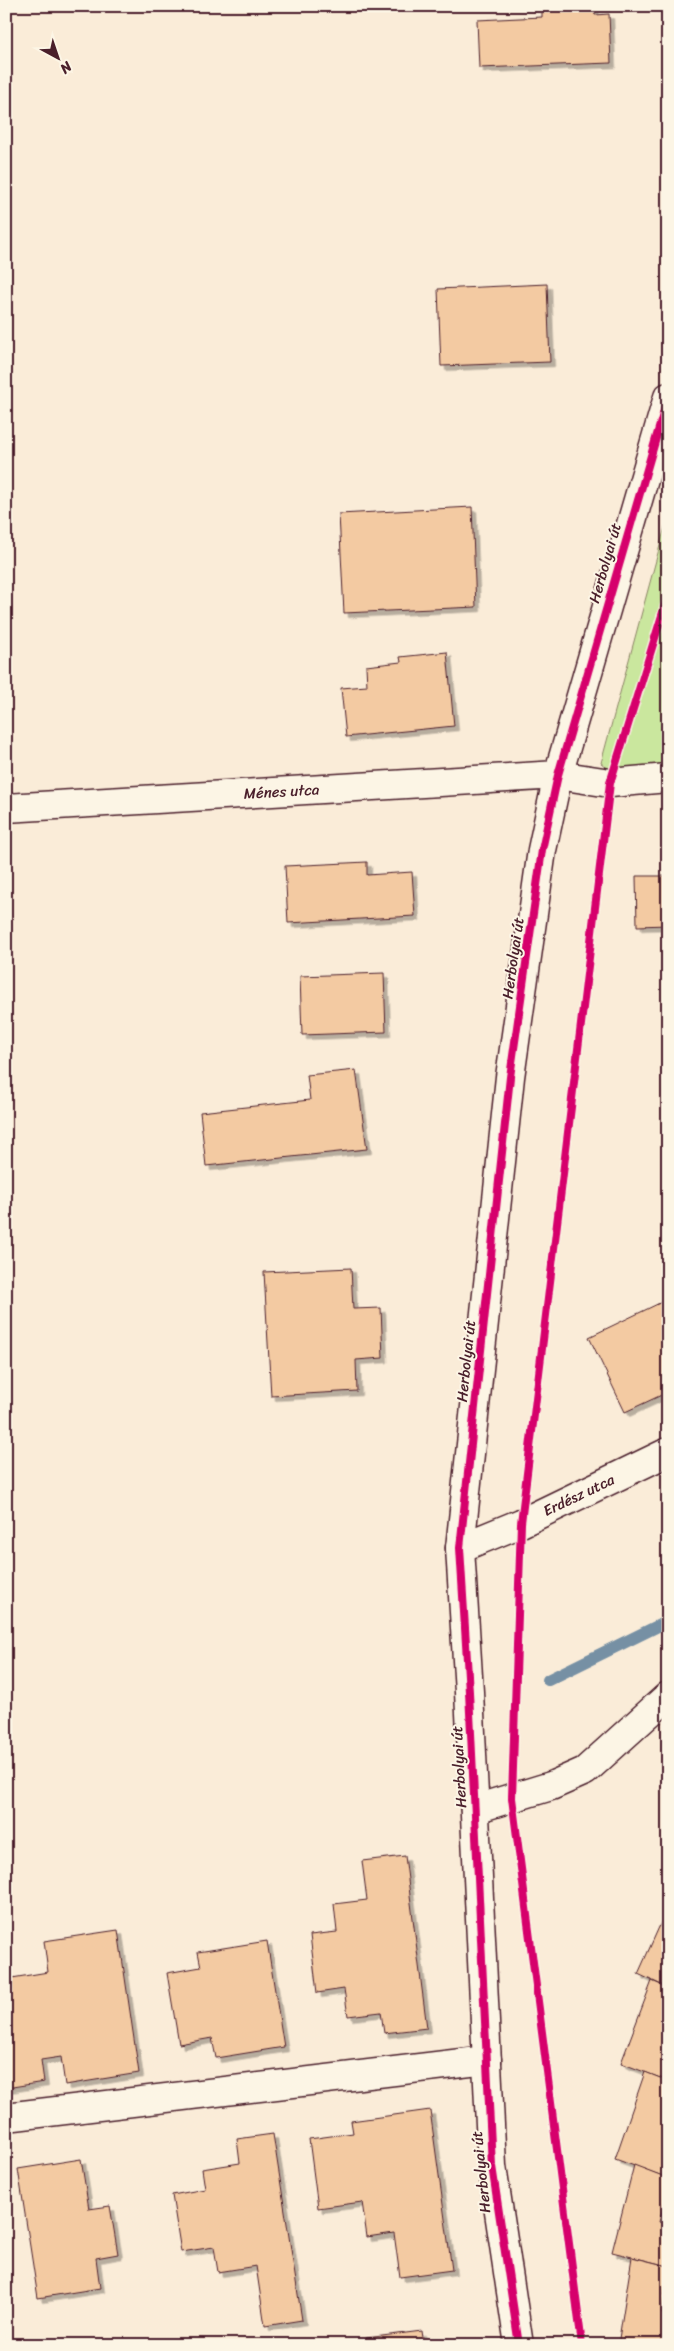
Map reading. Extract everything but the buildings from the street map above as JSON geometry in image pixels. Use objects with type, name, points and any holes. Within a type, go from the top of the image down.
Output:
[{"type":"street","name":"Herbolyai út","points":[[519,2345],[492,2166],[460,1548],[510,1077],[542,850],[558,775],[668,397]]},
{"type":"street","name":"Ménes utca","points":[[6,808],[558,775],[610,783],[668,778]]},
{"type":"street","name":"Erdész utca","points":[[460,1548],[521,1523],[668,1452]]},
{"type":"street","name":"Herbolyai út","points":[[475,1809],[551,1786],[586,1771],[668,1696]]},
{"type":"street","points":[[6,2117],[487,2060]]},
{"type":"green space","points":[[668,516],[668,778],[625,782],[601,763]]},
{"type":"waterway","points":[[548,1680],[668,1621]]},
{"type":"cycle path","points":[[519,2345],[492,2166],[469,1692],[460,1548],[510,1077],[542,850],[558,775],[668,397]]},
{"type":"cycle path","points":[[582,2345],[512,1798],[521,1523],[610,783],[668,596]]}]
